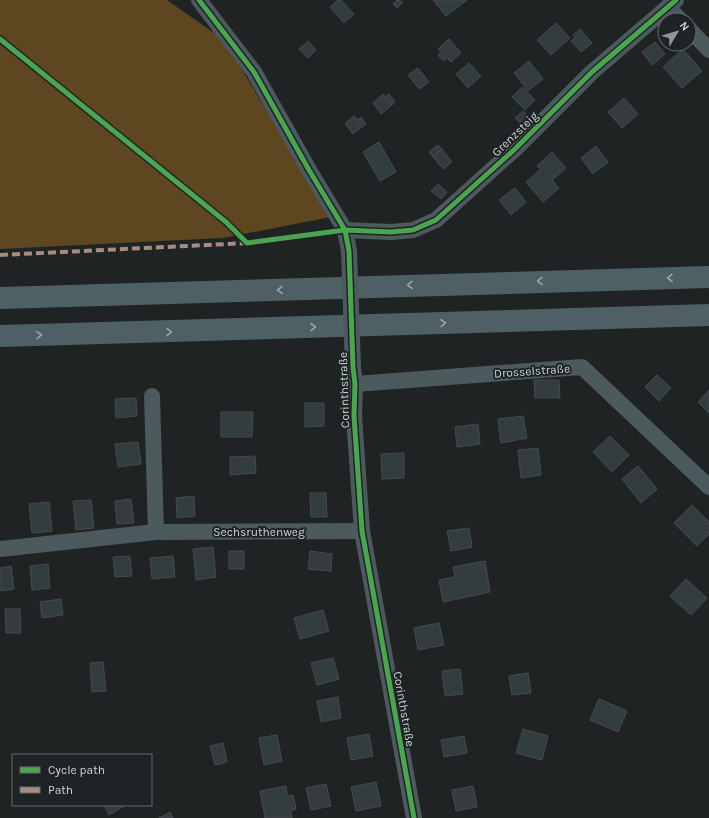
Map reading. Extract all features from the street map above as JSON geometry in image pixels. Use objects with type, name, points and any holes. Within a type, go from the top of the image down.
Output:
[{"type":"highway","points":[[0,298],[709,277]]},
{"type":"highway","points":[[0,336],[709,315]]},
{"type":"street","name":"Corinthstraße","points":[[199,0],[254,72],[309,170],[345,230],[349,251],[353,368],[355,384],[354,416],[362,531],[414,818]]},
{"type":"street","name":"Grenzsteig","points":[[345,230],[391,232],[413,230],[436,220],[515,149],[592,72],[672,4]]},
{"type":"street","points":[[697,37],[709,50]]},
{"type":"street","name":"Drosselstraße","points":[[355,384],[582,367],[709,487]]},
{"type":"street","points":[[152,396],[156,532]]},
{"type":"street","name":"Sechsruthenweg","points":[[0,549],[156,532],[362,531]]},
{"type":"shaded area","points":[[0,0],[167,0],[224,40],[331,217],[223,238],[0,249]]},
{"type":"building","points":[[338,0],[341,0],[354,14],[344,23],[330,7]]},
{"type":"building","points":[[397,0],[403,2],[397,8],[393,4]]},
{"type":"building","points":[[433,0],[467,0],[446,16]]},
{"type":"building","points":[[556,23],[570,38],[551,55],[537,40]]},
{"type":"building","points":[[580,29],[592,43],[581,52],[571,41],[575,37],[573,35]]},
{"type":"building","points":[[449,39],[461,53],[451,62],[447,58],[443,61],[438,55],[441,52],[438,49]]},
{"type":"building","points":[[308,41],[316,50],[308,58],[299,49]]},
{"type":"building","points":[[655,42],[657,44],[657,52],[663,52],[665,54],[652,65],[642,52]]},
{"type":"building","points":[[680,52],[686,52],[702,71],[682,88],[663,67]]},
{"type":"building","points":[[529,61],[543,79],[528,91],[514,73]]},
{"type":"building","points":[[469,63],[481,76],[468,88],[456,74]]},
{"type":"building","points":[[418,68],[429,82],[419,89],[408,75]]},
{"type":"building","points":[[522,87],[535,100],[525,110],[512,97]]},
{"type":"building","points":[[383,94],[392,105],[381,114],[373,103]]},
{"type":"building","points":[[389,94],[395,102],[392,105],[385,97]]},
{"type":"building","points":[[624,98],[638,114],[622,128],[608,112]]},
{"type":"building","points":[[523,111],[528,116],[520,123],[515,118]]},
{"type":"building","points":[[354,116],[362,127],[353,134],[345,123]]},
{"type":"building","points":[[361,117],[366,124],[362,127],[357,120]]},
{"type":"building","points":[[379,142],[396,172],[380,181],[363,152]]},
{"type":"building","points":[[438,145],[442,149],[433,157],[429,152]]},
{"type":"building","points":[[596,146],[608,162],[593,174],[581,158]]},
{"type":"building","points":[[442,149],[452,162],[443,169],[433,157]]},
{"type":"building","points":[[552,152],[566,168],[552,180],[559,188],[543,202],[526,182],[541,169],[537,166]]},
{"type":"building","points":[[438,184],[447,192],[441,199],[431,191]]},
{"type":"building","points":[[515,188],[526,202],[511,215],[499,200]]},
{"type":"building","points":[[657,375],[671,388],[659,401],[645,387]]},
{"type":"building","points":[[534,380],[559,380],[560,398],[535,398]]},
{"type":"building","points":[[709,390],[709,413],[698,402]]},
{"type":"building","points":[[136,398],[137,416],[116,418],[115,399]]},
{"type":"building","points":[[305,403],[324,403],[324,426],[305,427]]},
{"type":"building","points":[[221,412],[253,412],[252,437],[221,437]]},
{"type":"building","points":[[523,416],[527,438],[501,443],[498,419]]},
{"type":"building","points":[[478,424],[480,444],[457,447],[455,427]]},
{"type":"building","points":[[610,436],[629,455],[612,472],[593,452]]},
{"type":"building","points":[[138,442],[141,464],[118,467],[115,444]]},
{"type":"building","points":[[538,448],[541,475],[521,478],[518,450]]},
{"type":"building","points":[[404,453],[404,478],[382,479],[381,454]]},
{"type":"building","points":[[255,456],[256,473],[230,475],[230,457]]},
{"type":"building","points":[[638,466],[657,489],[641,503],[622,479]]},
{"type":"building","points":[[310,493],[326,493],[327,517],[311,517]]},
{"type":"building","points":[[194,496],[195,516],[177,518],[176,498]]},
{"type":"building","points":[[131,499],[134,523],[117,524],[115,501]]},
{"type":"building","points":[[91,500],[94,528],[76,530],[73,501]]},
{"type":"building","points":[[49,502],[52,531],[32,533],[29,504]]},
{"type":"building","points":[[692,505],[709,522],[709,534],[697,546],[674,523]]},
{"type":"building","points":[[469,528],[472,547],[451,551],[447,531]]},
{"type":"building","points":[[213,547],[216,577],[196,580],[193,549]]},
{"type":"building","points":[[229,551],[244,551],[244,569],[229,569]]},
{"type":"building","points":[[310,551],[332,554],[331,571],[308,569]]},
{"type":"building","points":[[130,556],[132,576],[115,577],[113,557]]},
{"type":"building","points":[[173,556],[175,577],[152,579],[150,558]]},
{"type":"building","points":[[485,561],[490,592],[443,602],[439,580],[455,577],[453,567]]},
{"type":"building","points":[[48,564],[50,588],[32,590],[30,566]]},
{"type":"building","points":[[11,566],[14,589],[0,591],[0,568]]},
{"type":"building","points":[[686,579],[707,598],[691,615],[670,596]]},
{"type":"building","points":[[61,599],[63,615],[42,618],[40,602]]},
{"type":"building","points":[[5,609],[20,609],[21,633],[6,633]]},
{"type":"building","points":[[323,610],[329,631],[300,639],[294,618]]},
{"type":"building","points":[[439,623],[444,645],[418,650],[414,628]]},
{"type":"building","points":[[333,658],[339,679],[317,685],[311,663]]},
{"type":"building","points":[[103,662],[106,691],[92,692],[90,663]]},
{"type":"building","points":[[460,669],[463,694],[445,696],[442,671]]},
{"type":"building","points":[[528,673],[531,693],[512,695],[509,676]]},
{"type":"building","points":[[338,697],[341,718],[321,722],[317,701]]},
{"type":"building","points":[[599,699],[627,711],[618,732],[590,720]]},
{"type":"building","points":[[523,729],[548,736],[542,760],[516,753]]},
{"type":"building","points":[[369,734],[373,756],[351,760],[347,738]]},
{"type":"building","points":[[277,735],[282,761],[264,765],[259,738]]},
{"type":"building","points":[[464,736],[467,753],[444,757],[441,740]]},
{"type":"building","points":[[223,743],[227,762],[215,765],[210,746]]},
{"type":"building","points":[[376,782],[381,806],[356,811],[351,787]]},
{"type":"building","points":[[326,784],[331,806],[311,810],[306,788]]},
{"type":"building","points":[[286,786],[287,796],[293,795],[296,809],[291,810],[292,818],[265,818],[260,791]]},
{"type":"building","points":[[473,786],[477,807],[456,811],[452,790]]},
{"type":"building","points":[[104,806],[124,806],[109,815]]},
{"type":"building","points":[[170,812],[173,818],[159,818]]},
{"type":"marked path","points":[[0,255],[248,243]]},
{"type":"cycle path","points":[[199,0],[254,72],[309,170],[345,230],[349,251],[353,367],[355,384],[354,416],[362,531],[414,818]]},
{"type":"cycle path","points":[[0,39],[226,222],[247,243],[345,230],[391,232],[413,230],[436,220],[515,149],[592,72],[676,0]]}]
